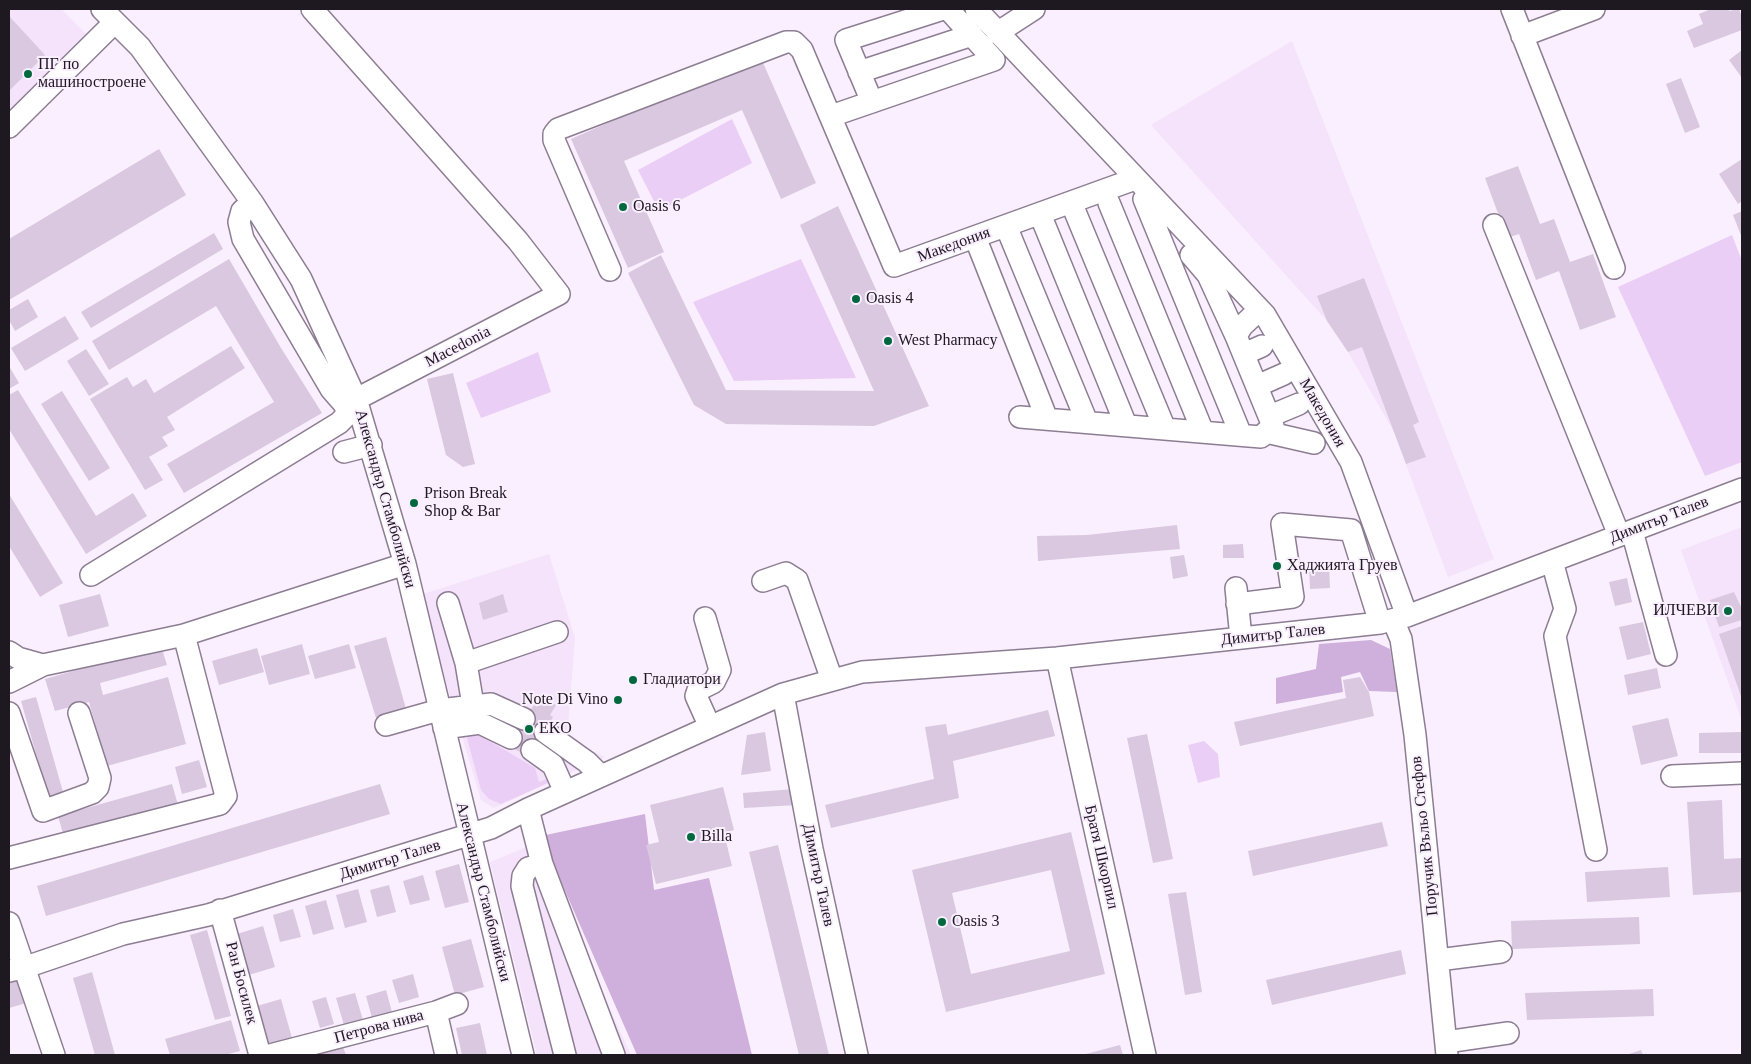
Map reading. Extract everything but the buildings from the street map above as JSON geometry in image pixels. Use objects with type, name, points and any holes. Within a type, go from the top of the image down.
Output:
[{"type":"street","name":"Macedonia","points":[[312,9],[518,241],[559,294],[351,402]]},
{"type":"street","points":[[872,102],[846,40],[943,9]]},
{"type":"street","points":[[831,116],[994,60],[948,9]]},
{"type":"street","points":[[976,9],[1135,179]]},
{"type":"street","points":[[997,33],[1034,9]]},
{"type":"street","points":[[1512,9],[1614,268]]},
{"type":"street","points":[[1522,36],[1594,9]]},
{"type":"street","points":[[9,127],[108,15]]},
{"type":"street","name":"Александър Стамболийски","points":[[108,15],[140,48],[252,202],[301,279],[351,402],[371,445],[404,564],[523,1055]]},
{"type":"street","points":[[859,72],[972,35]]},
{"type":"street","name":"Македония","points":[[610,270],[554,140],[554,134],[558,130],[786,42],[794,42],[802,50],[894,266],[1135,179],[1259,310],[1351,462],[1393,620]]},
{"type":"street","points":[[1241,435],[1144,199],[1208,275],[1247,345]]},
{"type":"street","points":[[91,575],[338,423],[347,414],[351,402],[331,389],[244,240],[239,222],[242,211],[252,202]]},
{"type":"street","points":[[1071,202],[1165,429]]},
{"type":"street","points":[[1109,203],[1203,432]]},
{"type":"street","points":[[1040,214],[1126,425]]},
{"type":"street","points":[[1494,225],[1625,533],[1666,655]]},
{"type":"street","points":[[1006,226],[1087,422]]},
{"type":"street","points":[[975,237],[1047,419]]},
{"type":"street","points":[[1259,310],[1242,326],[1268,424]]},
{"type":"street","points":[[1257,386],[1284,374]]},
{"type":"street","points":[[1020,417],[1261,437],[1268,424],[1299,404]]},
{"type":"street","points":[[1268,424],[1314,443]]},
{"type":"street","points":[[344,452],[371,445]]},
{"type":"street","name":"Димитър Талев","points":[[16,969],[123,934],[220,910],[491,828],[565,792],[783,694],[832,680],[862,672],[1057,658],[1393,620],[1742,489]]},
{"type":"street","points":[[1241,638],[1237,596],[1293,597],[1282,524],[1351,530],[1393,620]]},
{"type":"street","points":[[1552,561],[1560,582],[1565,609],[1555,636],[1596,850]]},
{"type":"street","points":[[9,682],[43,665],[184,635],[404,564]]},
{"type":"street","points":[[763,580],[786,573],[796,580],[832,680]]},
{"type":"street","points":[[448,603],[466,663],[475,714],[511,738]]},
{"type":"street","points":[[705,618],[720,670],[714,682],[698,690],[696,696],[710,727]]},
{"type":"street","name":"Поручик Въльо Стефов","points":[[1393,620],[1401,639],[1415,735],[1447,1049]]},
{"type":"street","points":[[466,663],[556,632]]},
{"type":"street","points":[[9,858],[220,804],[226,796],[184,635]]},
{"type":"street","points":[[9,652],[18,658],[43,665]]},
{"type":"street","name":"Братя Шкорпил","points":[[1057,658],[1145,1055]]},
{"type":"street","name":"Димитър Талев","points":[[783,694],[812,849],[857,1055]]},
{"type":"street","points":[[386,724],[475,714],[497,705],[524,719]]},
{"type":"street","points":[[9,713],[43,811],[92,793],[98,787],[100,778],[79,713]]},
{"type":"street","points":[[545,732],[586,762],[601,776]]},
{"type":"street","points":[[532,750],[552,765],[565,792]]},
{"type":"street","points":[[1672,776],[1742,773]]},
{"type":"street","points":[[528,809],[542,864],[614,1055]]},
{"type":"street","points":[[542,864],[528,868],[523,876],[522,886],[565,1055]]},
{"type":"street","name":"Ран Босилек","points":[[220,910],[260,1055]]},
{"type":"street","points":[[9,923],[16,969],[54,1055]]},
{"type":"street","points":[[1438,960],[1501,952]]},
{"type":"street","name":"Петрова нива","points":[[270,1055],[436,1012],[457,1004]]},
{"type":"street","points":[[436,1012],[446,1055]]},
{"type":"street","points":[[1447,1049],[1508,1033]]},
{"type":"shaded area","name":"ПГ по машиностроене","points":[[9,9],[61,9],[86,34],[9,114]]},
{"type":"shaded area","points":[[1292,41],[1494,559],[1448,577],[1394,432],[1348,352],[1327,321],[1151,125]]},
{"type":"shaded area","points":[[732,119],[752,163],[659,211],[638,170]]},
{"type":"shaded area","points":[[1732,235],[1742,261],[1742,462],[1705,476],[1618,287]]},
{"type":"shaded area","points":[[801,259],[856,378],[734,381],[693,302]]},
{"type":"shaded area","points":[[538,352],[551,392],[481,418],[466,383]]},
{"type":"shaded area","points":[[1742,527],[1742,721],[1681,550]]},
{"type":"shaded area","points":[[549,554],[575,638],[567,739],[605,757],[494,808],[481,800],[420,595]]},
{"type":"shaded area","points":[[1371,640],[1390,649],[1397,692],[1369,691],[1360,672],[1341,677],[1343,692],[1276,704],[1276,678],[1316,669],[1319,644]]},
{"type":"shaded area","points":[[476,726],[483,728],[486,739],[535,768],[539,782],[558,775],[557,779],[501,804],[489,799],[481,790],[467,738]]},
{"type":"shaded area","points":[[1204,741],[1218,754],[1220,777],[1198,783],[1188,745]]},
{"type":"shaded area","points":[[645,814],[654,890],[709,878],[752,1055],[637,1055],[541,836]]},
{"type":"shaded area","points":[[534,844],[631,1055],[537,1055],[490,862]]},
{"type":"place","name":"ПГ по машиностроене","points":[[28,74]]},
{"type":"place","name":"Oasis 6","points":[[623,207]]},
{"type":"place","name":"Oasis 4","points":[[856,299]]},
{"type":"place","name":"West Pharmacy","points":[[888,341]]},
{"type":"place","name":"Prison Break Shop & Bar","points":[[414,503]]},
{"type":"place","name":"Хаджията Груев","points":[[1277,566]]},
{"type":"place","name":"ИЛЧЕВИ","points":[[1728,611]]},
{"type":"place","name":"Гладиатори","points":[[633,680]]},
{"type":"place","name":"Note Di Vino","points":[[618,700]]},
{"type":"place","name":"EKO","points":[[529,729]]},
{"type":"place","name":"Billa","points":[[691,837]]},
{"type":"place","name":"Oasis 3","points":[[942,922]]}]
